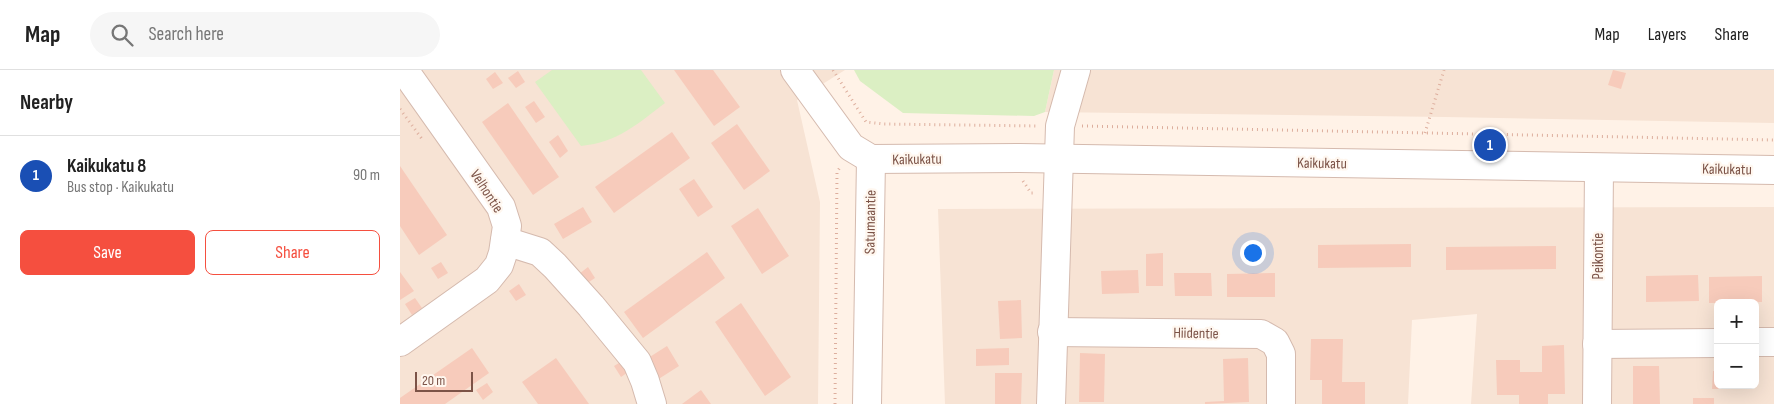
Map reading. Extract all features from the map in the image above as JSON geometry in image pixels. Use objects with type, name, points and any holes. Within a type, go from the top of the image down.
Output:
[{"type":"street","name":"Velhontie","points":[[400,342],[487,280],[499,266],[507,226],[501,207],[404,70]]},
{"type":"street","points":[[795,70],[861,153]]},
{"type":"street","points":[[1051,404],[1060,126],[1076,70]]},
{"type":"street","name":"Kaikukatu","points":[[861,153],[1059,159],[1774,170]]},
{"type":"street","name":"Satumaantie","points":[[861,153],[867,404]]},
{"type":"street","name":"Peikontie","points":[[1597,404],[1599,168]]},
{"type":"street","points":[[505,241],[540,252],[591,306],[636,362],[645,381],[652,404]]},
{"type":"street","name":"Hiidentie","points":[[1052,332],[1261,334],[1275,342],[1281,354],[1280,404]]},
{"type":"street","points":[[1597,344],[1714,342]]},
{"type":"street","points":[[1759,342],[1774,342]]},
{"type":"path","points":[[833,70],[866,122],[861,153],[837,172],[835,404]]},
{"type":"path","points":[[1425,133],[1444,70]]},
{"type":"path","points":[[866,122],[884,124],[1774,140]]},
{"type":"shaded area","points":[[400,70],[845,70],[797,100],[820,202],[818,404],[400,404]]},
{"type":"shaded area","points":[[1054,70],[1774,70],[1774,123],[1045,112]]},
{"type":"shaded area","points":[[1774,207],[1774,404],[1471,404],[1477,314],[1412,320],[1408,404],[945,404],[938,209]]},
{"type":"green space","points":[[552,70],[641,70],[665,103],[626,131],[606,141],[581,146],[535,82]]},
{"type":"green space","points":[[854,70],[1054,70],[1045,112],[1034,116],[903,113],[860,81]]},
{"type":"building","points":[[674,70],[713,70],[740,107],[714,126]]},
{"type":"building","points":[[1613,70],[1626,73],[1621,89],[1608,85]]},
{"type":"building","points":[[518,71],[525,82],[516,88],[508,78]]},
{"type":"building","points":[[495,72],[503,83],[493,89],[486,79]]},
{"type":"building","points":[[534,101],[545,117],[536,123],[525,107]]},
{"type":"building","points":[[508,103],[559,177],[533,195],[482,122]]},
{"type":"building","points":[[737,124],[770,171],[744,190],[711,143]]},
{"type":"building","points":[[672,132],[690,158],[614,213],[595,187]]},
{"type":"building","points":[[558,135],[568,151],[560,158],[549,142]]},
{"type":"building","points":[[400,166],[447,235],[419,255],[400,226]]},
{"type":"building","points":[[694,179],[713,207],[698,217],[679,189]]},
{"type":"building","points":[[583,207],[592,222],[563,239],[554,224]]},
{"type":"building","points":[[758,208],[789,256],[762,274],[731,226]]},
{"type":"building","points":[[1411,244],[1411,267],[1318,268],[1318,245]]},
{"type":"building","points":[[1556,246],[1556,269],[1446,270],[1446,247]]},
{"type":"building","points":[[707,252],[725,278],[643,338],[624,312]]},
{"type":"building","points":[[1163,253],[1163,286],[1146,286],[1146,254]]},
{"type":"building","points":[[441,262],[448,273],[438,279],[431,268]]},
{"type":"building","points":[[588,267],[595,278],[586,284],[579,274]]},
{"type":"building","points":[[1138,270],[1139,293],[1102,294],[1101,271]]},
{"type":"building","points":[[400,272],[414,291],[400,300]]},
{"type":"building","points":[[1174,273],[1211,273],[1212,296],[1175,296]]},
{"type":"building","points":[[1275,273],[1275,297],[1227,297],[1227,274]]},
{"type":"building","points":[[1698,275],[1699,301],[1646,302],[1646,276]]},
{"type":"building","points":[[1762,276],[1762,302],[1759,302],[1759,299],[1714,299],[1714,303],[1709,303],[1709,277]]},
{"type":"building","points":[[519,284],[526,295],[516,301],[509,291]]},
{"type":"building","points":[[415,298],[422,308],[412,315],[405,304]]},
{"type":"building","points":[[1021,300],[1022,338],[1000,339],[998,301]]},
{"type":"building","points":[[741,303],[791,377],[765,396],[715,322]]},
{"type":"building","points":[[1311,339],[1343,339],[1342,382],[1365,382],[1365,404],[1322,404],[1322,380],[1310,380]]},
{"type":"building","points":[[1564,345],[1565,394],[1548,394],[1548,404],[1519,404],[1519,395],[1497,395],[1496,360],[1520,360],[1520,372],[1542,372],[1542,346]]},
{"type":"building","points":[[667,346],[679,366],[657,380],[645,360]]},
{"type":"building","points":[[472,348],[489,373],[445,404],[400,404],[400,398]]},
{"type":"building","points":[[1009,348],[1009,365],[976,366],[976,349]]},
{"type":"building","points":[[1080,353],[1105,354],[1104,402],[1079,402]]},
{"type":"building","points":[[556,358],[589,404],[538,404],[522,382]]},
{"type":"building","points":[[1248,358],[1249,402],[1205,404],[1205,402],[1224,401],[1223,359]]},
{"type":"building","points":[[624,360],[631,370],[621,377],[614,366]]},
{"type":"building","points":[[1633,366],[1659,366],[1660,404],[1633,404]]},
{"type":"building","points":[[1713,371],[1714,371],[1714,389],[1712,389]]},
{"type":"building","points":[[995,373],[1022,373],[1021,404],[995,404]]},
{"type":"building","points":[[487,383],[493,392],[483,400],[476,390]]},
{"type":"building","points":[[701,390],[711,404],[682,404]]},
{"type":"building","points":[[1693,398],[1714,398],[1714,404],[1693,404]]},
{"type":"place","name":"Kaikukatu 8","points":[[1490,145]]}]
